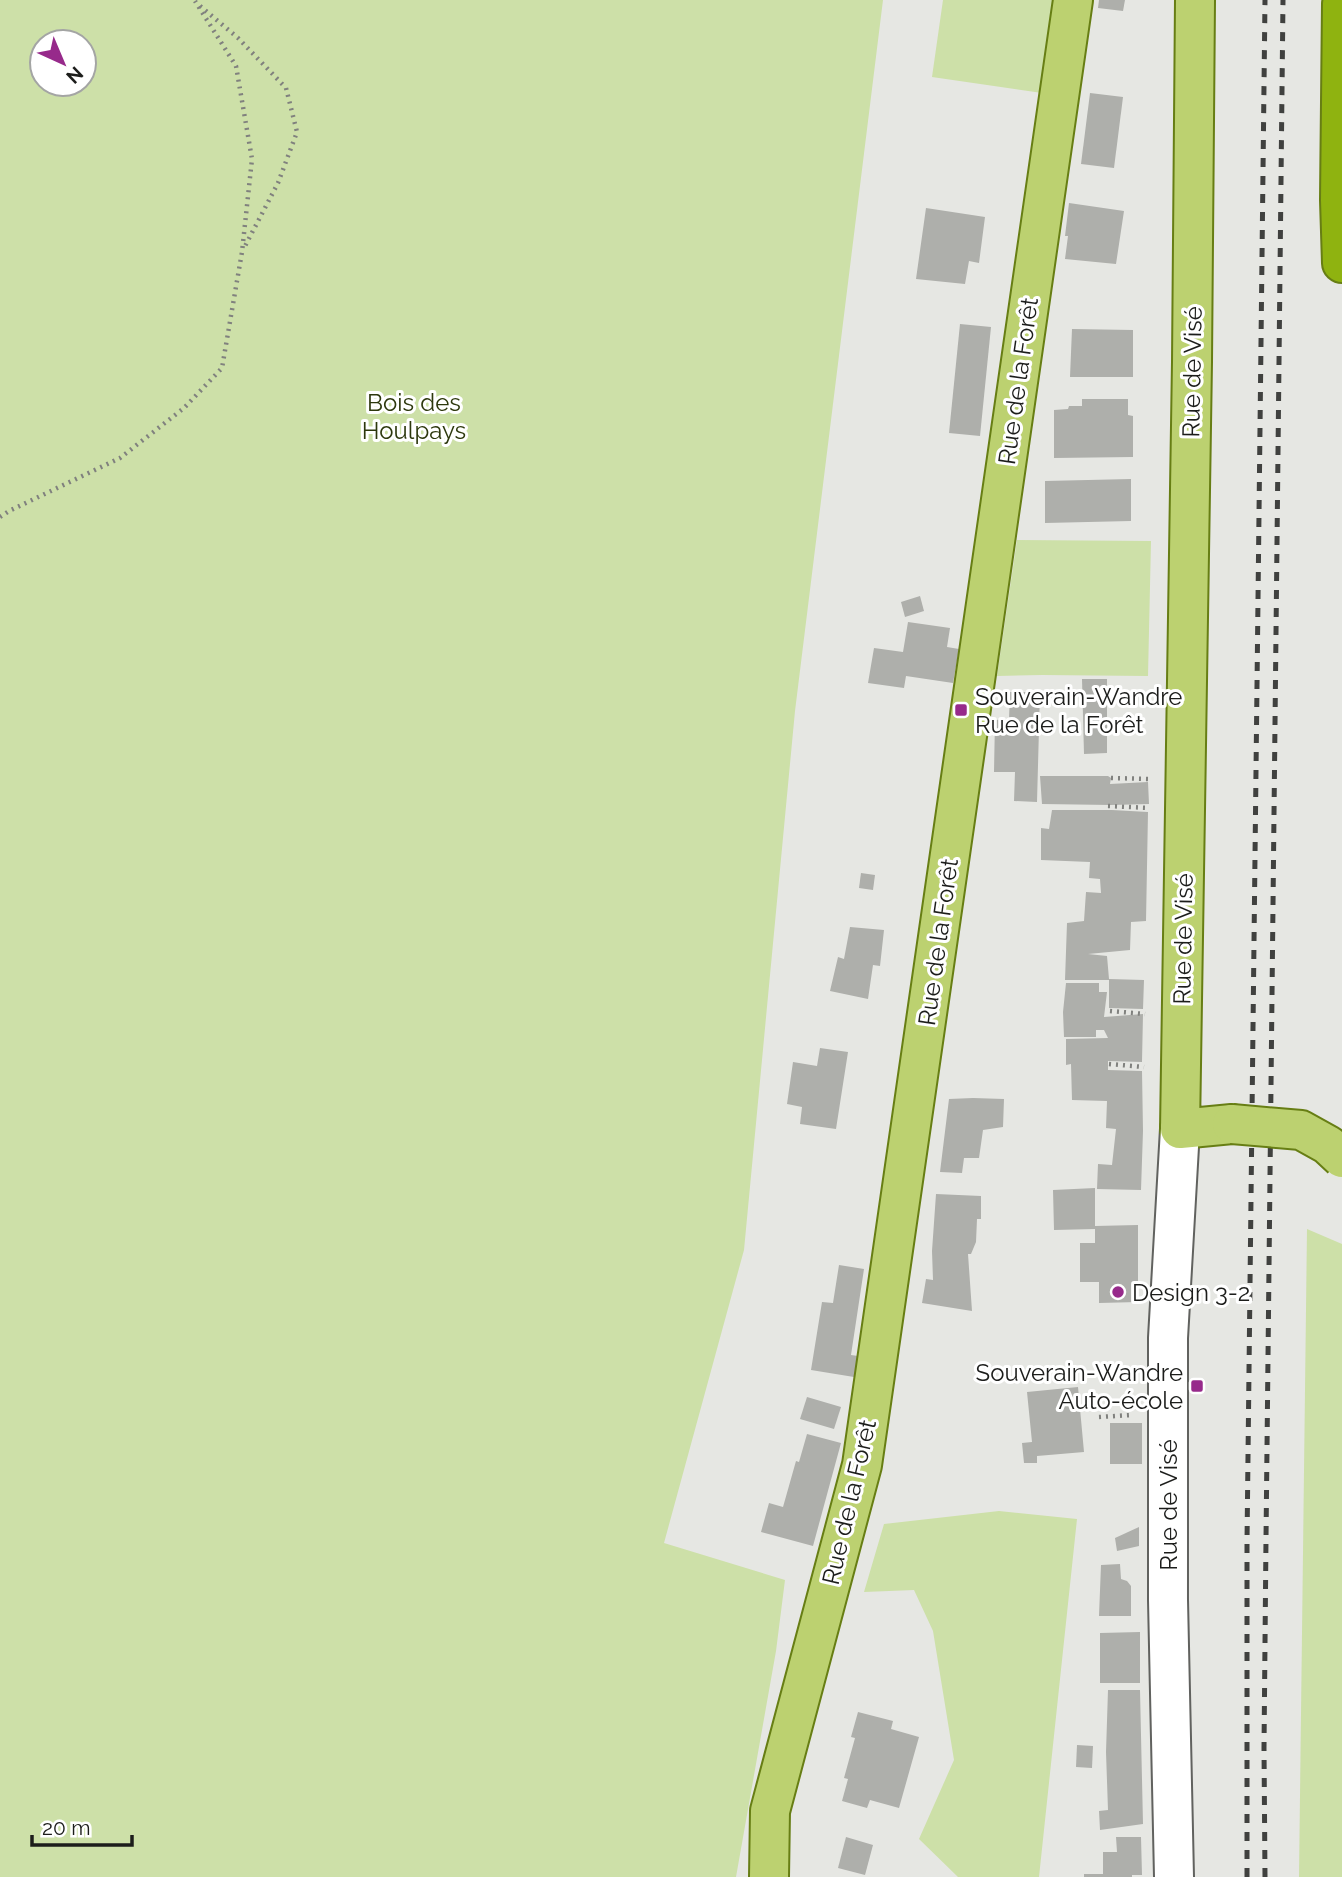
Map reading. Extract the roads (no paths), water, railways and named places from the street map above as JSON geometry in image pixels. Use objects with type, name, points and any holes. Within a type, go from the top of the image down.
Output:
[{"type":"highway","points":[[1342,4],[1342,263]]},
{"type":"main road","name":"Rue de la Forêt","points":[[769,1877],[770,1811],[862,1465],[1073,0]]},
{"type":"main road","name":"Rue de Visé","points":[[1180,1129],[1192,389],[1195,0]]},
{"type":"main road","points":[[1180,1129],[1232,1124],[1301,1130],[1328,1145],[1342,1157]]},
{"type":"street","name":"Rue de Visé","points":[[1174,1877],[1168,1600],[1168,1338],[1180,1129]]},
{"type":"railway","points":[[1247,1877],[1247,1542],[1265,0]]},
{"type":"railway","points":[[1265,1877],[1266,1539],[1283,0]]},
{"type":"place","name":"Souverain-Wandre Rue de la Forêt","points":[[961,710]]},
{"type":"place","name":"Design 3-2","points":[[1118,1292]]},
{"type":"place","name":"Souverain-Wandre Auto-école","points":[[1197,1386]]},
{"type":"park label","name":"Bois des Houlpays","points":[[414,416]]}]
